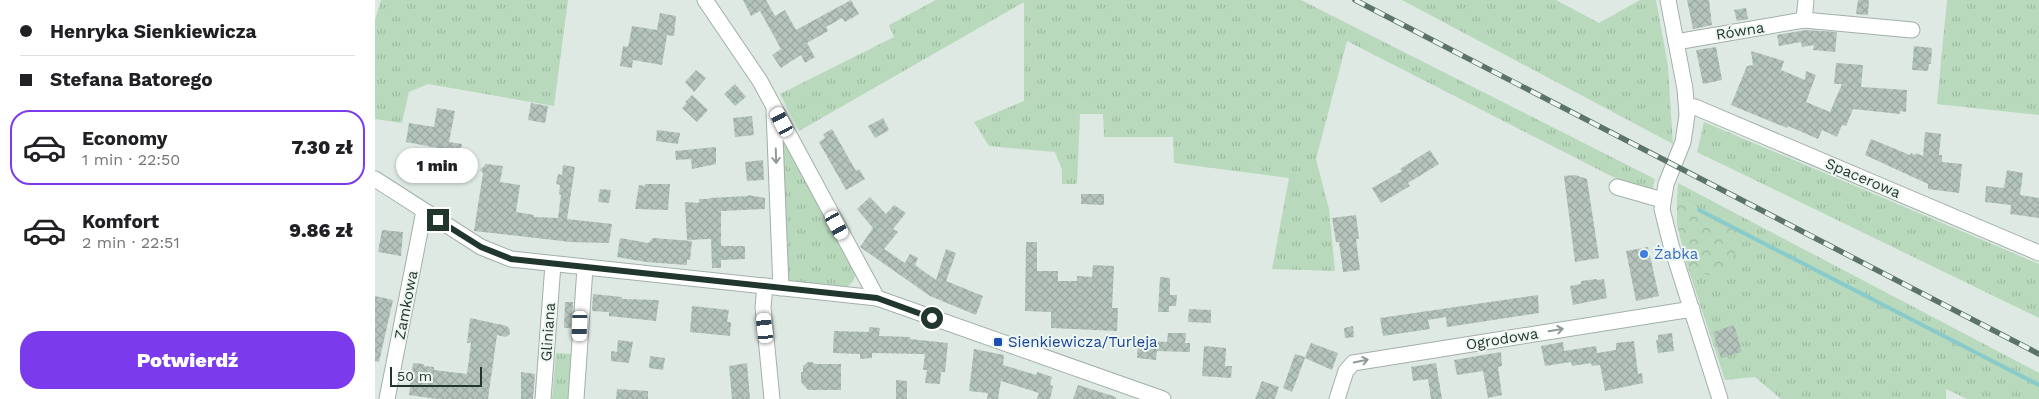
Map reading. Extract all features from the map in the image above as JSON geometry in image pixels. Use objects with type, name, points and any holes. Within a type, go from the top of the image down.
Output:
[{"type":"street","points":[[705,0],[760,81],[877,298]]},
{"type":"street","points":[[1668,0],[1687,106],[1683,142],[1665,184],[1662,200],[1663,218],[1720,399]]},
{"type":"street","points":[[1804,20],[1806,0]]},
{"type":"street","name":"Równa","points":[[1676,42],[1804,20],[1912,30]]},
{"type":"street","name":"Spacerowa","points":[[1687,106],[1695,107],[2039,253]]},
{"type":"street","points":[[774,107],[781,288]]},
{"type":"street","points":[[375,179],[493,253],[511,259],[877,298],[1142,395],[1163,399]]},
{"type":"street","points":[[1617,187],[1662,200]]},
{"type":"street","name":"Zamkowa","points":[[387,399],[424,211]]},
{"type":"street","name":"Gliniana","points":[[543,399],[553,264]]},
{"type":"street","points":[[576,399],[585,268]]},
{"type":"street","points":[[765,286],[764,312],[772,399]]},
{"type":"street","name":"Ogrodowa","points":[[1337,399],[1346,371],[1353,362],[1692,309]]},
{"type":"green space","points":[[381,0],[568,0],[554,106],[428,84],[409,92],[402,123],[375,119],[375,20]]},
{"type":"green space","points":[[936,0],[1301,0],[1655,179],[1652,191],[1615,178],[1347,41],[1316,159],[1329,209],[1335,271],[1272,269],[1289,178],[1174,163],[1173,137],[1104,137],[1103,114],[1080,114],[1077,184],[1062,184],[1062,170],[1055,152],[989,146],[974,122],[1024,101],[1024,2],[799,131],[780,94],[894,37],[889,25]]},
{"type":"green space","points":[[1402,0],[1556,0],[1599,23],[1640,0],[1656,0],[1668,66],[1673,144]]},
{"type":"green space","points":[[1947,0],[2039,0],[2039,115],[1937,104]]},
{"type":"green space","points":[[1704,122],[2039,264],[2039,318],[1697,152]]},
{"type":"green space","points":[[782,140],[784,140],[856,274],[853,281],[847,287],[791,282],[787,277]]},
{"type":"green space","points":[[1678,183],[2039,373],[2039,399],[1967,399],[1946,389],[1946,399],[1781,399],[1755,377],[1725,380],[1688,268],[1714,276],[1742,232],[1677,198]]},
{"type":"green space","points":[[1677,198],[1742,232],[1730,265],[1721,275],[1712,276],[1688,268],[1677,225]]},
{"type":"green space","points":[[556,353],[572,354],[570,399],[552,399]]},
{"type":"building","points":[[743,0],[766,0],[775,16],[785,10],[796,30],[851,0],[859,14],[845,22],[842,18],[826,27],[828,31],[807,43],[815,57],[805,63],[801,55],[781,68],[772,55],[781,49],[760,11],[751,16]]},
{"type":"building","points":[[1687,0],[1709,0],[1712,25],[1693,29]]},
{"type":"building","points":[[1858,0],[1869,0],[1868,15],[1856,14]]},
{"type":"building","points":[[1746,8],[1748,19],[1737,21],[1734,10]]},
{"type":"building","points":[[660,13],[676,16],[674,36],[667,35],[662,65],[633,60],[632,68],[620,66],[623,46],[628,47],[632,26],[657,30]]},
{"type":"building","points":[[1806,30],[1837,32],[1835,52],[1813,50],[1814,45],[1802,47],[1801,42],[1779,46],[1777,35]]},
{"type":"building","points":[[1914,46],[1932,48],[1931,64],[1929,64],[1928,71],[1912,70]]},
{"type":"building","points":[[1716,47],[1722,80],[1703,84],[1696,50]]},
{"type":"building","points":[[1751,51],[1784,61],[1781,70],[1805,80],[1806,71],[1816,75],[1806,102],[1830,112],[1842,84],[1834,84],[1836,63],[1863,65],[1861,87],[1907,90],[1906,112],[1900,111],[1900,114],[1853,109],[1846,126],[1842,125],[1837,137],[1822,130],[1818,139],[1788,126],[1787,128],[1731,105],[1747,66],[1753,65]]},
{"type":"building","points":[[696,70],[706,78],[694,92],[685,82]]},
{"type":"building","points":[[735,84],[746,97],[735,106],[724,94]]},
{"type":"building","points":[[692,95],[708,110],[697,122],[682,108]]},
{"type":"building","points":[[531,103],[548,106],[545,123],[528,120]]},
{"type":"building","points":[[437,108],[455,111],[449,142],[462,144],[458,165],[436,162],[438,148],[406,142],[409,123],[434,127]]},
{"type":"building","points":[[752,116],[754,135],[735,137],[733,118]]},
{"type":"building","points":[[883,118],[889,130],[875,138],[868,126]]},
{"type":"building","points":[[832,129],[856,171],[859,169],[865,179],[846,190],[819,142],[825,138],[823,134]]},
{"type":"building","points":[[657,130],[680,133],[678,144],[656,141]]},
{"type":"building","points":[[1925,132],[1941,134],[1939,155],[1942,155],[1942,162],[1962,164],[1959,193],[1928,189],[1928,184],[1865,155],[1871,139],[1910,155],[1911,153],[1915,155],[1916,153],[1923,156]]},
{"type":"building","points":[[716,147],[716,164],[692,169],[691,159],[676,160],[675,151]]},
{"type":"building","points":[[1430,150],[1439,164],[1408,183],[1410,186],[1381,203],[1372,188],[1402,171],[1400,169]]},
{"type":"building","points":[[763,160],[764,180],[747,181],[745,162]]},
{"type":"building","points":[[486,164],[503,166],[500,182],[520,185],[516,212],[534,215],[534,217],[558,218],[561,195],[559,194],[560,185],[556,184],[558,174],[562,175],[563,165],[575,167],[567,219],[612,224],[609,243],[571,242],[474,231],[483,173],[480,170]]},
{"type":"building","points":[[2007,170],[2023,173],[2020,195],[2039,198],[2039,218],[2010,214],[2011,205],[1985,202],[1986,186],[2004,188]]},
{"type":"building","points":[[1575,175],[1587,179],[1599,258],[1575,262],[1564,176]]},
{"type":"building","points":[[645,184],[670,184],[668,210],[635,209],[639,185],[645,186]]},
{"type":"building","points":[[600,189],[611,190],[609,203],[598,202]]},
{"type":"building","points":[[1081,194],[1104,194],[1104,205],[1081,204]]},
{"type":"building","points":[[748,195],[765,198],[765,209],[721,211],[721,246],[745,246],[745,259],[721,260],[721,268],[712,268],[711,239],[687,240],[685,202],[699,203],[699,199]]},
{"type":"building","points":[[870,197],[886,214],[894,205],[906,213],[893,229],[898,232],[884,249],[905,263],[910,254],[918,258],[915,265],[936,280],[946,249],[956,253],[946,281],[983,296],[976,315],[930,296],[860,247],[873,228],[857,209]]},
{"type":"building","points":[[1356,215],[1359,239],[1356,239],[1360,270],[1343,272],[1339,242],[1336,242],[1332,218]]},
{"type":"building","points":[[382,230],[403,232],[401,256],[378,252]]},
{"type":"building","points":[[620,238],[648,243],[653,238],[692,241],[690,260],[687,260],[687,265],[646,262],[617,257]]},
{"type":"building","points":[[1026,242],[1037,242],[1037,271],[1058,271],[1058,281],[1077,281],[1077,276],[1092,277],[1093,265],[1114,266],[1112,308],[1118,308],[1117,331],[1051,328],[1051,312],[1025,311]]},
{"type":"building","points":[[1648,247],[1659,296],[1636,301],[1626,251]]},
{"type":"building","points":[[1160,277],[1170,278],[1170,295],[1177,295],[1176,306],[1169,306],[1169,312],[1158,312]]},
{"type":"building","points":[[1604,279],[1607,298],[1573,305],[1570,286],[1581,284],[1581,281]]},
{"type":"building","points":[[593,294],[622,297],[622,299],[659,300],[656,321],[609,316],[609,312],[592,311]]},
{"type":"building","points":[[1538,295],[1539,313],[1447,327],[1446,317],[1428,320],[1430,329],[1383,336],[1380,318]]},
{"type":"building","points":[[375,296],[393,300],[379,362],[375,361]]},
{"type":"building","points":[[565,302],[573,302],[571,328],[564,328]]},
{"type":"building","points":[[692,306],[729,310],[727,322],[731,322],[730,336],[690,332]]},
{"type":"building","points":[[1189,309],[1211,310],[1211,323],[1188,322]]},
{"type":"building","points":[[470,318],[507,326],[510,330],[510,334],[506,337],[497,335],[488,399],[437,399],[409,395],[413,363],[434,367],[434,370],[467,374],[471,343],[467,343]]},
{"type":"building","points":[[1734,325],[1742,352],[1721,358],[1713,332]]},
{"type":"building","points":[[1353,326],[1354,337],[1345,338],[1344,328]]},
{"type":"building","points":[[869,327],[880,328],[879,336],[910,337],[910,339],[948,343],[945,372],[941,372],[940,384],[925,383],[927,370],[923,370],[925,354],[872,353],[872,358],[860,359],[860,354],[833,353],[834,331],[869,332]]},
{"type":"building","points":[[1168,333],[1186,333],[1185,343],[1190,343],[1190,352],[1157,351],[1156,360],[1137,358],[1138,340],[1167,342]]},
{"type":"building","points":[[1672,333],[1674,351],[1658,353],[1656,340],[1658,340],[1658,335]]},
{"type":"building","points":[[618,340],[633,342],[629,363],[611,361],[611,351],[617,352]]},
{"type":"building","points":[[1634,341],[1638,374],[1642,373],[1643,383],[1605,391],[1600,365],[1592,366],[1591,363],[1572,366],[1571,362],[1545,366],[1541,346],[1563,342],[1564,351],[1596,346],[1597,353],[1616,350],[1616,343]]},
{"type":"building","points":[[1311,343],[1338,353],[1332,370],[1305,358],[1292,392],[1283,388],[1295,354],[1305,357]]},
{"type":"building","points":[[1204,346],[1226,348],[1225,366],[1232,366],[1231,378],[1202,376]]},
{"type":"building","points":[[974,349],[1004,355],[1003,365],[1036,375],[1037,372],[1052,377],[1050,385],[1053,386],[1050,399],[1037,399],[1039,393],[1001,381],[998,399],[987,399],[988,393],[969,391]]},
{"type":"building","points":[[1501,352],[1502,366],[1498,367],[1502,395],[1488,398],[1483,371],[1457,375],[1454,360]]},
{"type":"building","points":[[650,356],[665,358],[663,370],[649,368]]},
{"type":"building","points":[[808,362],[815,364],[841,364],[841,390],[808,390],[801,382],[801,372],[803,372],[803,366]]},
{"type":"building","points":[[747,363],[750,399],[732,399],[729,366]]},
{"type":"building","points":[[1436,363],[1442,399],[1431,399],[1428,379],[1413,381],[1411,367]]},
{"type":"building","points":[[521,372],[535,374],[533,399],[521,399]]},
{"type":"building","points":[[896,380],[907,381],[907,399],[896,399]]},
{"type":"building","points":[[1262,381],[1279,387],[1275,399],[1255,399]]},
{"type":"building","points":[[1078,385],[1116,397],[1116,399],[1073,399]]},
{"type":"building","points":[[617,389],[648,391],[648,399],[616,399]]},
{"type":"waterway","points":[[1699,210],[2039,385]]},
{"type":"railway","points":[[1355,0],[2039,354]]},
{"type":"place","name":"Żabka","points":[[1644,254]]},
{"type":"place","name":"Sienkiewicza/Turleja","points":[[998,342]]},
{"type":"route","points":[[438,220],[493,253],[521,261],[877,298],[932,318]]}]
